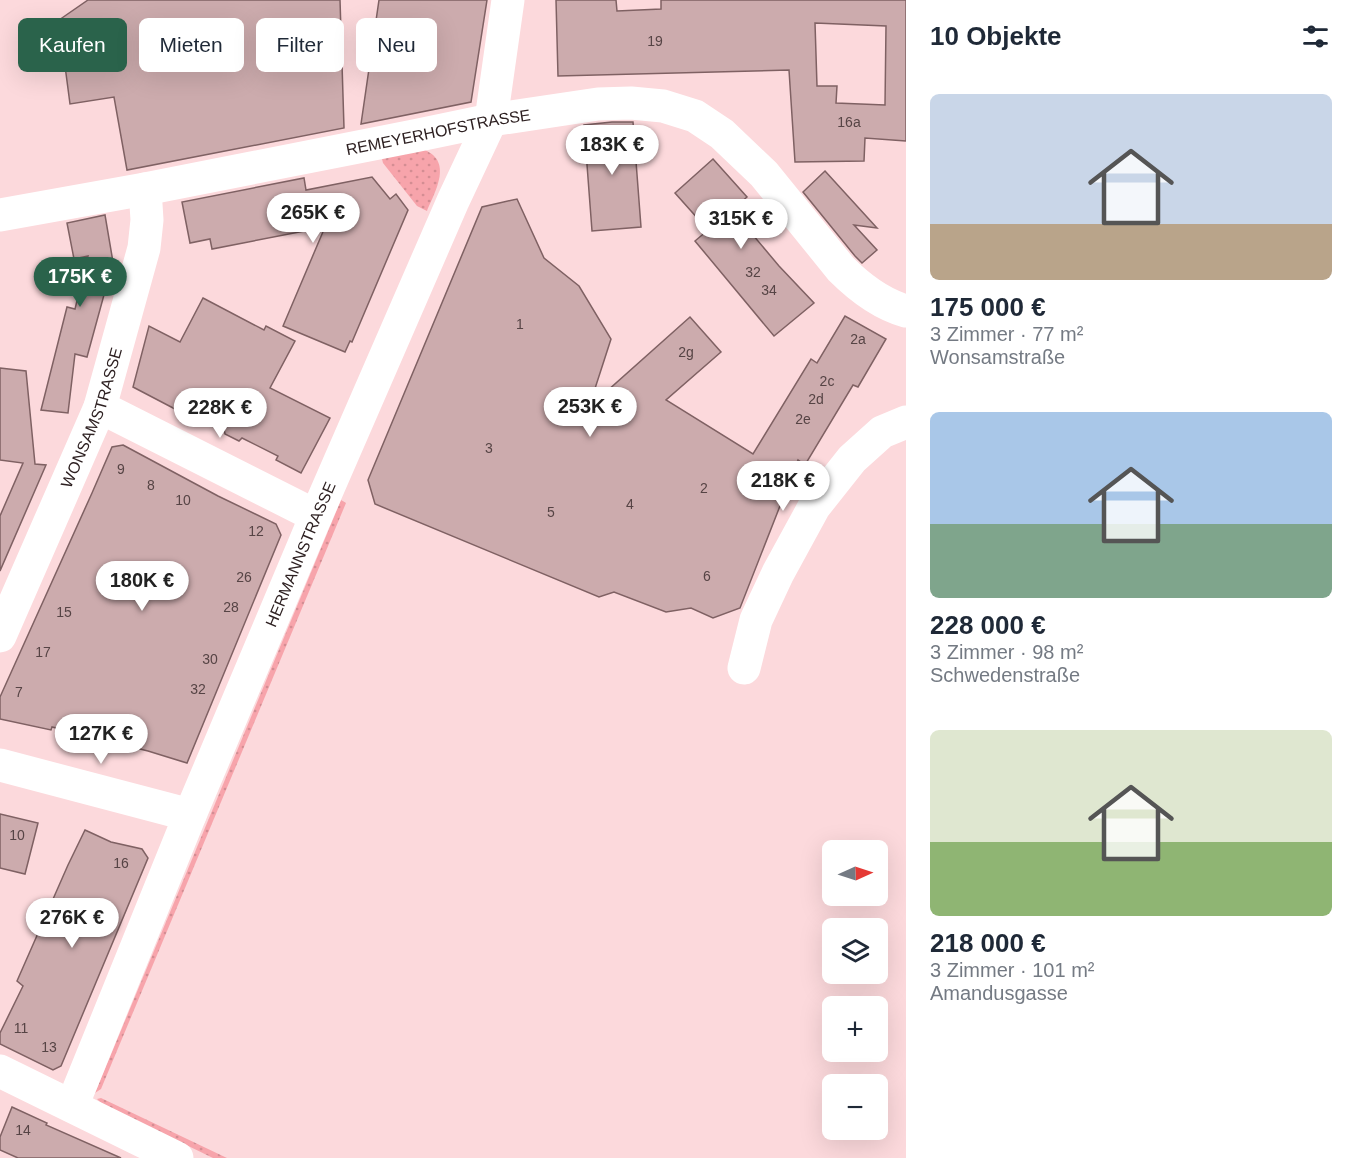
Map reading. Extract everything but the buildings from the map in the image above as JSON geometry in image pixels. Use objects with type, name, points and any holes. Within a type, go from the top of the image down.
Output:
[{"type":"street","name":"HERMANNSTRASSE","points":[[72,1106],[190,815],[316,516],[453,201],[491,120],[508,0]]},
{"type":"street","name":"REMEYERHOFSTRASSE","points":[[0,215],[145,189],[491,120],[598,104],[631,103],[663,106],[695,116],[722,134],[764,174],[854,282],[897,308],[906,310]]},
{"type":"street","name":"WONSAMSTRASSE","points":[[0,636],[100,407],[144,248],[147,220],[145,189]]},
{"type":"street","points":[[100,407],[316,516]]},
{"type":"street","points":[[744,668],[756,620],[778,573],[814,507],[852,459],[882,432],[906,422]]},
{"type":"street","points":[[0,765],[190,815]]},
{"type":"street","points":[[0,1071],[177,1158]]},
{"type":"shaded area","points":[[419,148],[430,153],[440,166],[438,184],[427,211],[417,206],[383,163],[381,155]]},
{"type":"shaded area","points":[[341,500],[346,503],[101,1089],[95,1093]]},
{"type":"shaded area","points":[[101,1098],[227,1158],[213,1158],[102,1104],[97,1099]]}]
